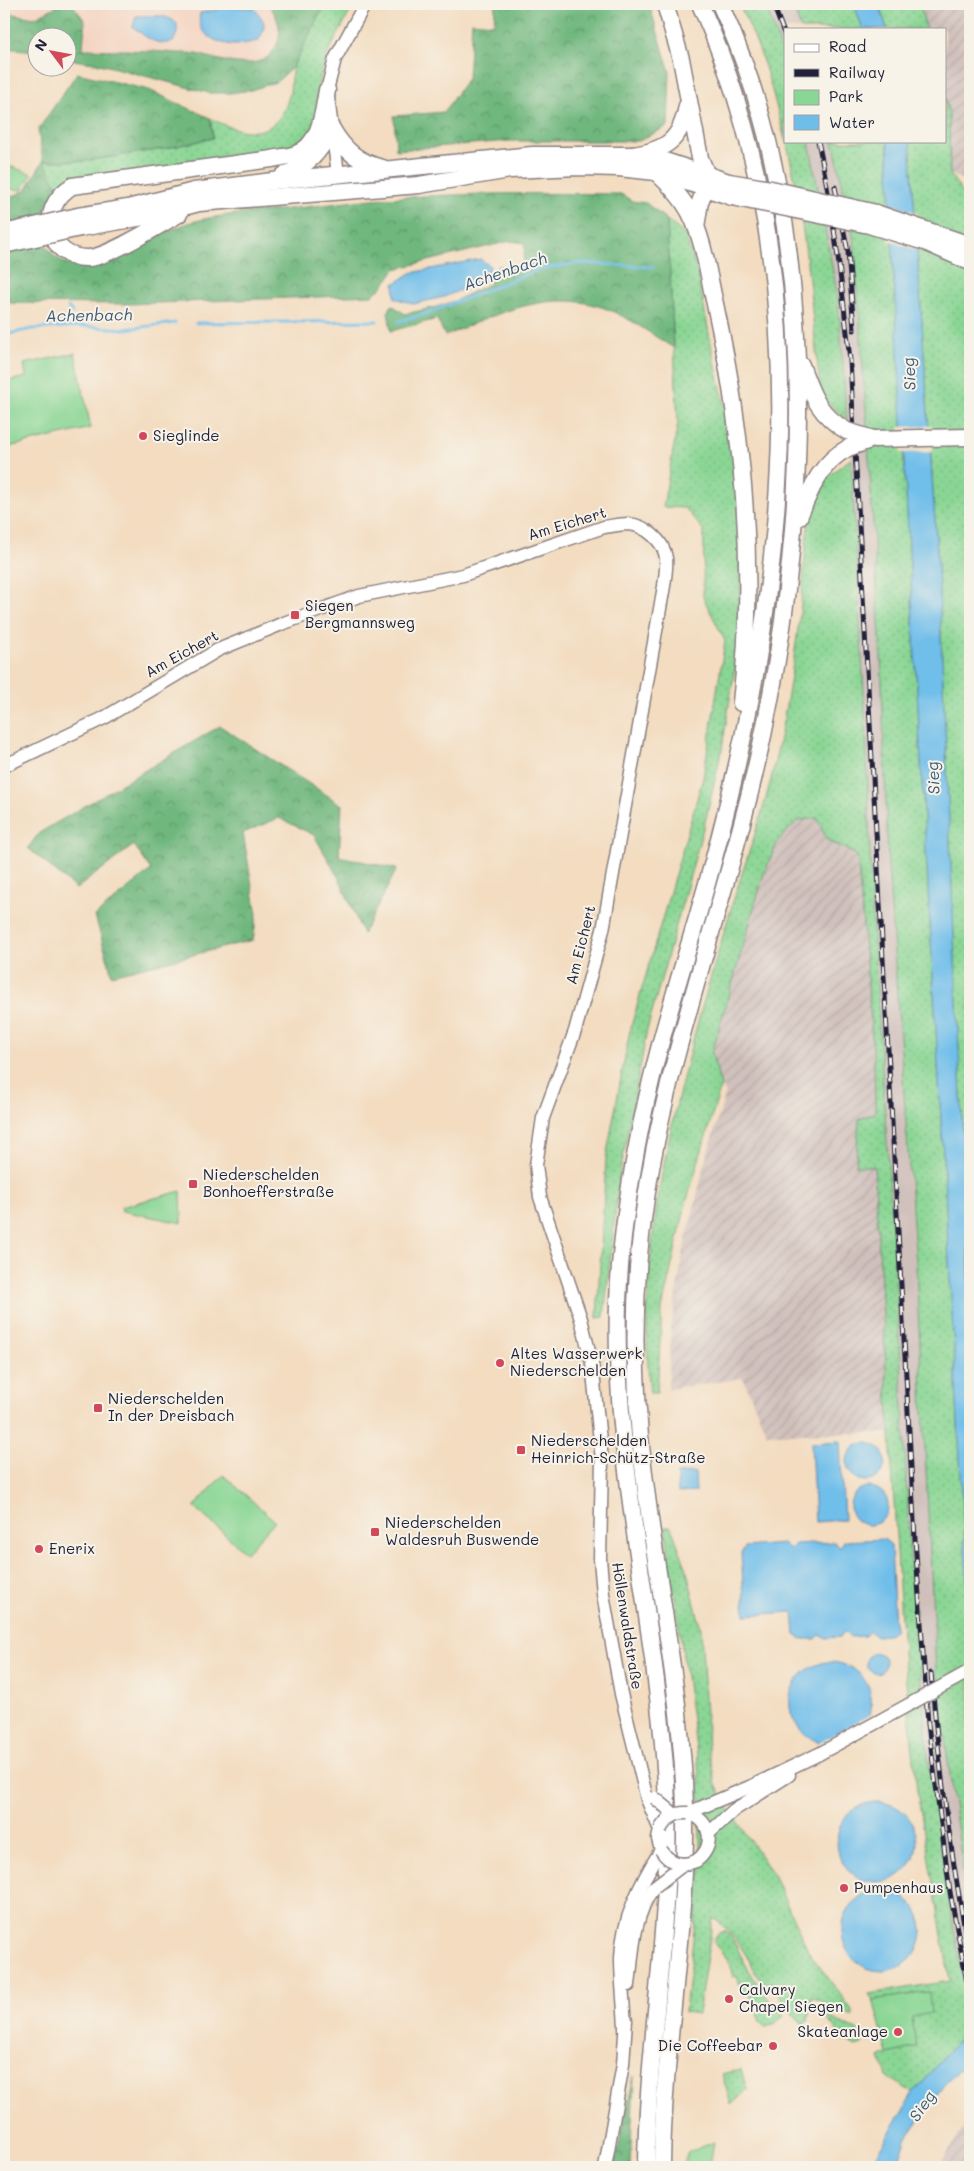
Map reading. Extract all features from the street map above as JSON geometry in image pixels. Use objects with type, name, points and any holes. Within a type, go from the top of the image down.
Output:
[{"type":"main road","points":[[665,4],[681,59],[706,182],[700,202],[696,228]]},
{"type":"main road","points":[[646,2167],[665,1903],[668,1842],[667,1786],[654,1660],[622,1436],[618,1379],[618,1300],[626,1212],[638,1136],[659,1049],[724,821],[748,722],[766,611],[777,489],[780,392],[774,291],[761,196],[741,113],[728,71],[700,4]]},
{"type":"main road","points":[[662,2167],[664,2106],[686,1842],[680,1731],[673,1668],[640,1437],[636,1378],[639,1257],[654,1150],[667,1089],[743,822],[766,726],[782,634],[794,528],[797,442],[796,350],[788,251],[770,155],[750,81],[720,4]]},
{"type":"main road","points":[[199,203],[126,243],[98,256],[89,258],[70,254],[62,249],[52,233],[50,224],[53,206],[58,198],[72,186],[272,159],[295,154],[306,148],[314,139],[319,129],[327,90]]},
{"type":"main road","points":[[4,245],[128,208],[194,191],[338,174],[532,155],[633,155],[651,152],[669,143],[681,127],[688,99]]},
{"type":"main road","points":[[273,181],[306,164],[314,157],[332,129],[342,145],[356,158],[368,164],[392,170]]},
{"type":"main road","points":[[633,155],[665,161],[706,182]]},
{"type":"main road","points":[[4,233],[79,222],[149,216],[199,203],[419,185],[510,170],[578,167],[619,168],[656,172],[706,182],[730,190],[869,225],[925,242],[970,262]]},
{"type":"main road","points":[[656,172],[680,197],[696,228],[720,327],[740,446],[748,529],[748,628],[745,670],[724,821]]},
{"type":"main road","points":[[338,174],[340,191]]},
{"type":"main road","points":[[730,190],[771,189],[876,212],[970,245]]},
{"type":"main road","points":[[796,350],[814,400],[834,423],[847,430],[873,439]]},
{"type":"main road","points":[[794,528],[819,474],[835,455],[848,448],[873,439],[970,437]]},
{"type":"street","points":[[338,174],[327,90],[336,59],[365,4]]},
{"type":"street","name":"Am Eichert","points":[[4,766],[104,718],[218,650],[342,602],[462,575],[604,527],[628,524],[639,527],[648,532],[663,548],[666,568],[603,930],[575,1031],[543,1118],[536,1165],[540,1197],[588,1341],[601,1448]]},
{"type":"street","name":"Höllenwaldstraße","points":[[601,1448],[600,1558],[603,1594],[621,1694],[647,1800],[658,1825],[658,1854]]},
{"type":"street","points":[[658,1825],[674,1814],[694,1813],[819,1754],[970,1671]]},
{"type":"street","points":[[709,1833],[734,1810],[772,1788],[819,1754]]},
{"type":"street","name":"Höllenwaldstraße","points":[[642,1778],[655,1798],[674,1814]]},
{"type":"street","points":[[605,2167],[623,2064],[635,1933],[642,1907],[654,1888],[690,1863],[708,1847],[709,1833],[706,1826],[694,1813]]},
{"type":"street","points":[[625,2028],[621,1956],[637,1892],[658,1854],[671,1861],[690,1863]]},
{"type":"shaded area","points":[[4,4],[354,4],[336,36],[322,69],[183,65],[78,55],[78,28],[28,28],[28,50],[4,48]]},
{"type":"shaded area","points":[[765,4],[792,4],[801,28],[784,28],[784,56]]},
{"type":"shaded area","points":[[920,4],[970,4],[970,183],[950,174],[949,112],[946,101],[946,28],[926,28]]},
{"type":"shaded area","points":[[809,142],[833,142],[854,241],[881,655],[888,865],[925,1416],[966,1892],[970,1913],[970,2014],[948,1896],[928,1756],[910,1553],[900,1347],[872,909],[866,729],[851,459],[838,299]]},
{"type":"shaded area","points":[[818,818],[827,840],[855,854],[858,863],[874,1061],[875,1113],[859,1119],[856,1166],[874,1165],[889,1433],[767,1434],[743,1378],[668,1389],[671,1327],[683,1253],[706,1158],[726,1093],[721,1086],[712,1053],[764,873],[778,841],[797,820]]},
{"type":"shaded area","points":[[970,2119],[970,2167],[938,2167]]},
{"type":"green space","points":[[61,4],[72,4],[85,21],[83,49],[192,53],[230,62],[253,63],[264,59],[272,53],[278,42],[278,22],[268,4],[325,4],[292,68],[276,82],[251,90],[230,93],[209,93],[100,64],[78,61],[78,28],[28,28],[28,50],[4,48],[4,12],[34,18]]},
{"type":"green space","points":[[325,4],[354,4],[328,53],[319,82],[315,118],[311,133],[295,147],[58,188],[43,161],[85,161],[163,149],[213,138],[210,118],[236,129],[248,131],[269,127],[278,119],[285,108],[290,92],[293,69],[304,42]]},
{"type":"green space","points":[[495,4],[649,4],[670,72],[668,126],[639,141],[509,141],[396,150],[394,116],[444,112],[468,77],[472,22],[494,24]]},
{"type":"green space","points":[[738,4],[765,4],[784,56],[784,136],[760,53]]},
{"type":"green space","points":[[792,4],[854,4],[863,28],[801,28]]},
{"type":"green space","points":[[879,4],[920,4],[926,28],[887,28]]},
{"type":"green space","points":[[78,73],[149,90],[210,118],[213,138],[163,149],[85,161],[44,161],[58,188],[50,199],[42,223],[46,245],[53,255],[64,262],[78,267],[104,264],[179,226],[228,215],[403,197],[496,194],[621,194],[632,201],[646,203],[667,220],[674,348],[618,314],[596,305],[574,301],[552,301],[530,305],[487,318],[445,336],[437,319],[391,331],[388,311],[392,305],[405,314],[437,307],[455,301],[489,284],[498,266],[523,266],[525,243],[510,241],[395,269],[382,287],[372,295],[128,304],[4,303],[4,200],[26,190],[43,161],[38,130],[74,78],[78,78]]},
{"type":"green space","points":[[946,101],[949,112],[950,174],[970,204],[970,1304],[938,567],[910,142],[946,142]]},
{"type":"green space","points":[[786,142],[809,142],[838,299],[847,420],[821,397],[804,236]]},
{"type":"green space","points":[[833,142],[888,142],[893,262],[970,1635],[970,1913],[936,1673],[916,1267],[888,865],[881,655],[854,241]]},
{"type":"green space","points":[[4,164],[32,174],[22,190],[4,188]]},
{"type":"green space","points":[[667,220],[685,235],[697,270],[730,430],[738,486],[741,584],[739,643],[722,749],[706,818],[647,1030],[619,1179],[604,1317],[597,1318],[606,1158],[630,1030],[703,778],[725,641],[703,597],[704,531],[685,508],[663,507],[678,423]]},
{"type":"green space","points":[[75,353],[91,428],[4,448],[4,382],[26,377],[24,364]]},
{"type":"green space","points":[[851,459],[866,729],[872,909],[900,1347],[910,1553],[928,1756],[948,1896],[970,2014],[970,2026],[913,2093],[887,2076],[880,2058],[916,2047],[912,2016],[929,1992],[873,2000],[869,1994],[950,1981],[917,1791],[903,1653],[874,1166],[856,1166],[859,1119],[875,1113],[874,1061],[858,863],[855,854],[827,840],[817,818],[797,821],[778,841],[764,873],[712,1053],[721,1086],[686,1203],[662,1309],[657,1393],[650,1393],[647,1330],[650,1268],[657,1206],[668,1144],[698,1022],[771,780],[796,644],[811,510],[815,498],[825,481]]},
{"type":"green space","points":[[220,726],[342,805],[339,856],[397,869],[363,934],[340,880],[314,835],[279,818],[243,833],[257,914],[253,940],[112,975],[95,916],[151,870],[134,845],[76,889],[28,848],[39,833]]},
{"type":"green space","points":[[181,1191],[182,1223],[122,1211],[121,1207]]},
{"type":"green space","points":[[223,1475],[275,1521],[246,1553],[194,1507]]},
{"type":"green space","points":[[665,1527],[671,1527],[686,1567],[701,1629],[708,1749],[716,1784],[726,1805],[773,1874],[808,1951],[852,2010],[852,2016],[812,1997],[808,2021],[803,2024],[793,2014],[771,1983],[761,1981],[735,1939],[713,1918],[698,2014],[685,2012],[700,1876],[700,1799],[698,1762]]},
{"type":"green space","points":[[725,1931],[733,1939],[760,1988],[784,2016],[773,2025],[765,2027],[760,2022],[749,1993],[743,1995],[737,1976],[733,1977],[728,1960],[713,1941],[719,1933]]},
{"type":"green space","name":"Skateanlage","points":[[929,1992],[931,2013],[912,2017],[916,2047],[888,2054],[873,2000]]},
{"type":"green space","points":[[824,2015],[857,2030],[863,2039],[862,2044],[856,2046],[843,2039]]},
{"type":"green space","points":[[741,2069],[747,2090],[731,2105],[722,2074]]},
{"type":"green space","points":[[634,2076],[630,2167],[614,2167]]},
{"type":"green space","points":[[714,2142],[710,2165],[732,2164],[731,2167],[683,2167],[687,2153]]},
{"type":"water","points":[[854,4],[879,4],[887,28],[863,28]]},
{"type":"water","points":[[231,7],[254,8],[264,24],[258,41],[238,45],[228,44],[214,40],[204,32],[199,20],[200,13]]},
{"type":"water","points":[[136,16],[158,16],[173,20],[177,24],[177,33],[173,42],[156,42],[142,34],[133,27]]},
{"type":"water","name":"Sieg","points":[[888,142],[910,142],[938,567],[970,1304],[970,1635],[893,262]]},
{"type":"water","points":[[480,259],[490,266],[487,279],[444,297],[413,304],[395,298],[394,284],[411,273]]},
{"type":"water","points":[[840,1441],[844,1520],[815,1522],[811,1443]]},
{"type":"water","points":[[866,1443],[880,1448],[885,1462],[880,1476],[866,1481],[852,1476],[847,1462],[852,1448]]},
{"type":"water","points":[[695,1473],[696,1492],[678,1493],[677,1474]]},
{"type":"water","points":[[869,1487],[883,1492],[888,1506],[883,1520],[869,1525],[855,1520],[850,1506],[855,1492]]},
{"type":"water","points":[[884,1539],[891,1545],[895,1629],[889,1635],[875,1636],[869,1631],[865,1636],[850,1637],[844,1632],[840,1637],[826,1638],[820,1634],[816,1639],[801,1639],[795,1635],[793,1612],[745,1615],[741,1553],[745,1547],[783,1544],[790,1549],[795,1544],[834,1542],[840,1547],[844,1541]]},
{"type":"water","points":[[876,1653],[883,1656],[886,1663],[883,1670],[876,1673],[869,1670],[866,1663],[869,1656]]},
{"type":"water","points":[[826,1662],[837,1663],[855,1670],[867,1685],[871,1704],[870,1715],[821,1743],[807,1735],[797,1725],[791,1713],[790,1700],[793,1688],[800,1677],[811,1668]]},
{"type":"water","points":[[877,1802],[892,1805],[905,1814],[914,1827],[917,1842],[914,1857],[905,1870],[892,1879],[877,1882],[862,1879],[849,1870],[840,1857],[837,1842],[840,1827],[849,1814],[862,1805]]},
{"type":"water","points":[[882,1891],[897,1894],[910,1903],[919,1916],[922,1931],[919,1946],[910,1959],[897,1968],[882,1971],[867,1968],[854,1959],[845,1946],[842,1931],[845,1916],[854,1903],[867,1894]]},
{"type":"water","name":"Sieg","points":[[970,2026],[970,2059],[943,2086],[906,2139],[897,2167],[869,2167],[914,2092]]},
{"type":"pier","points":[[888,203],[917,213],[920,251],[889,241]]},
{"type":"pier","points":[[931,426],[933,452],[901,453],[899,427]]},
{"type":"pier","points":[[873,1713],[869,1725],[830,1747],[816,1744]]},
{"type":"waterway","name":"Achenbach","points":[[878,206],[894,205]]},
{"type":"waterway","name":"Achenbach","points":[[399,321],[425,314],[541,269],[579,263],[653,267]]},
{"type":"waterway","points":[[68,307],[72,312]]},
{"type":"waterway","name":"Achenbach","points":[[196,323],[377,321]]},
{"type":"waterway","name":"Achenbach","points":[[4,335],[32,329],[80,326],[125,329],[175,323]]},
{"type":"railway","points":[[773,4],[784,33]]},
{"type":"railway","points":[[818,142],[841,277],[850,360],[915,1539],[928,1724],[950,1892],[970,1998]]},
{"type":"railway","points":[[835,187],[848,252],[854,330]]},
{"type":"railway","points":[[931,1673],[947,1816],[970,1958]]},
{"type":"place","name":"Sieglinde","points":[[143,436]]},
{"type":"place","name":"Siegen Bergmannsweg","points":[[295,615]]},
{"type":"place","name":"Niederschelden Bonhoefferstraße","points":[[193,1184]]},
{"type":"place","name":"Altes Wasserwerk Niederschelden","points":[[500,1363]]},
{"type":"place","name":"Niederschelden In der Dreisbach","points":[[98,1408]]},
{"type":"place","name":"Niederschelden Heinrich-Schütz-Straße","points":[[521,1450]]},
{"type":"place","name":"Niederschelden Waldesruh Buswende","points":[[375,1532]]},
{"type":"place","name":"Enerix","points":[[39,1549]]},
{"type":"place","name":"Pumpenhaus","points":[[844,1888]]},
{"type":"place","name":"Calvary Chapel Siegen","points":[[729,1999]]},
{"type":"place","name":"Skateanlage","points":[[898,2032]]},
{"type":"place","name":"Die Coffeebar","points":[[773,2046]]}]
